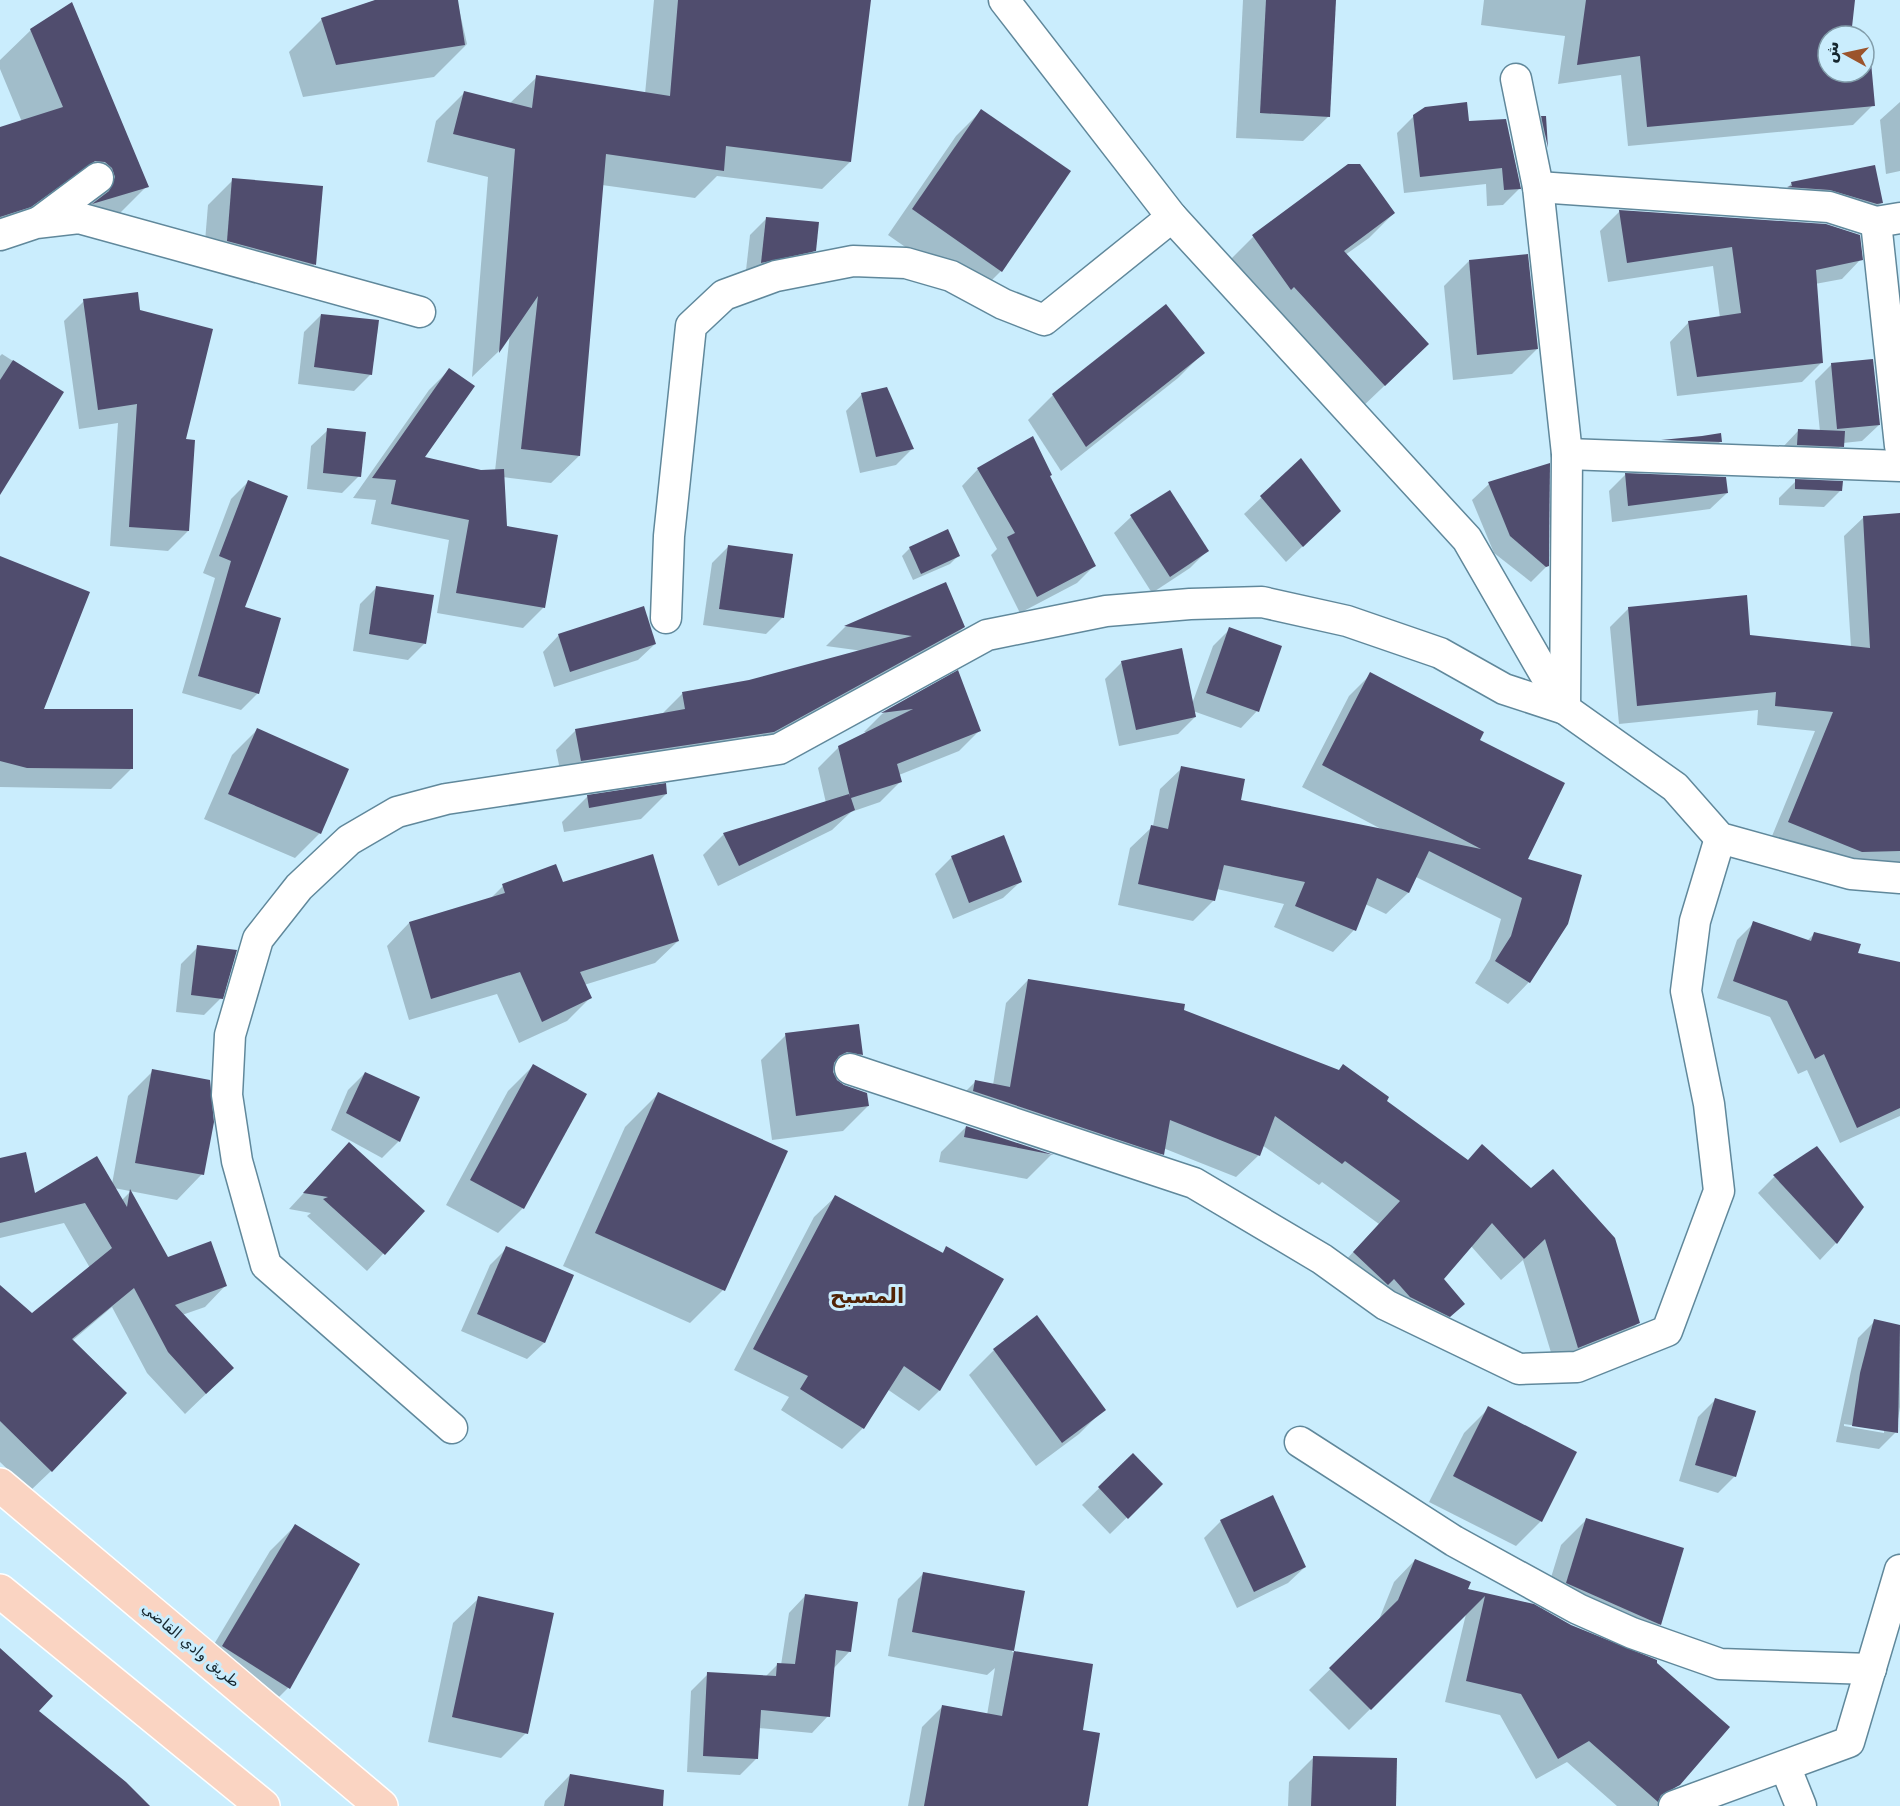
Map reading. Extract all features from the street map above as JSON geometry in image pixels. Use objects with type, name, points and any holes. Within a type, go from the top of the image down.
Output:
[{"type":"main road","name":"طريق وادي القاضي","points":[[0,1485],[381,1806]]},
{"type":"main road","points":[[0,1591],[263,1806]]},
{"type":"street","points":[[1005,0],[1172,217],[1467,539],[1565,710]]},
{"type":"street","points":[[1516,79],[1538,188],[1567,454],[1565,710]]},
{"type":"street","points":[[36,223],[98,178]]},
{"type":"street","points":[[1538,188],[1829,207],[1888,220],[1900,446]]},
{"type":"street","points":[[666,618],[669,536],[691,326],[724,295],[776,276],[853,261],[906,263],[951,276],[1003,304],[1044,320],[1172,217]]},
{"type":"street","points":[[0,235],[36,223],[79,218],[420,312]]},
{"type":"street","points":[[1567,454],[1900,466]]},
{"type":"street","points":[[452,1428],[266,1265],[237,1161],[227,1095],[230,1035],[258,939],[299,887],[349,840],[398,812],[446,799],[779,749],[987,635],[1106,611],[1190,604],[1262,602],[1347,621],[1440,653],[1504,689],[1565,710],[1675,787],[1720,837],[1851,874],[1900,878]]},
{"type":"street","points":[[850,1069],[1194,1183],[1322,1259],[1386,1305],[1427,1325],[1520,1369],[1577,1367],[1667,1331],[1719,1191],[1709,1104],[1686,991],[1695,921],[1720,837]]},
{"type":"street","points":[[1300,1442],[1454,1541],[1578,1609],[1632,1633],[1720,1664],[1871,1669]]},
{"type":"street","points":[[1674,1806],[1849,1742],[1900,1570]]},
{"type":"street","points":[[1785,1766],[1801,1806]]},
{"type":"building","points":[[375,0],[458,0],[465,45],[336,65],[321,18]]},
{"type":"building","points":[[678,0],[871,0],[851,162],[726,146],[724,171],[606,154],[580,456],[521,449],[538,296],[499,353],[515,149],[453,134],[464,91],[532,108],[536,75],[670,96]]},
{"type":"building","points":[[1266,0],[1336,0],[1330,117],[1260,113]]},
{"type":"building","points":[[1586,0],[1855,0],[1852,24],[1816,24],[1816,84],[1873,84],[1875,106],[1647,127],[1640,56],[1577,65]]},
{"type":"building","points":[[72,2],[149,187],[92,204],[109,191],[115,177],[112,168],[105,162],[95,161],[31,207],[0,217],[0,127],[63,107],[30,29]]},
{"type":"building","points":[[1467,102],[1469,121],[1506,119],[1521,189],[1504,190],[1502,168],[1420,177],[1413,115],[1425,107]]},
{"type":"building","points":[[981,109],[1071,171],[1002,272],[912,209]]},
{"type":"building","points":[[1541,116],[1546,116],[1548,148]]},
{"type":"building","points":[[1348,164],[1360,164],[1395,213],[1344,251],[1429,344],[1385,386],[1294,287],[1291,290],[1252,235]]},
{"type":"building","points":[[1875,165],[1883,203],[1877,204],[1830,190],[1787,187],[1792,186],[1791,182]]},
{"type":"building","points":[[232,178],[323,186],[316,265],[227,241]]},
{"type":"building","points":[[1619,210],[1826,224],[1860,235],[1863,260],[1816,270],[1823,363],[1697,377],[1688,321],[1741,313],[1732,247],[1627,263]]},
{"type":"building","points":[[766,217],[819,222],[816,251],[761,263]]},
{"type":"building","points":[[1528,254],[1538,349],[1477,355],[1469,260]]},
{"type":"building","points":[[138,292],[140,310],[213,329],[186,439],[195,440],[189,531],[129,527],[137,404],[98,410],[83,299]]},
{"type":"building","points":[[1166,304],[1205,353],[1086,447],[1052,394]]},
{"type":"building","points":[[321,314],[379,320],[372,375],[314,367]]},
{"type":"building","points":[[1873,359],[1880,425],[1837,429],[1831,363]]},
{"type":"building","points":[[13,360],[64,392],[0,495],[0,380]]},
{"type":"building","points":[[449,368],[475,386],[425,457],[481,470],[504,469],[507,526],[558,535],[545,608],[456,593],[469,520],[391,504],[396,480],[372,478]]},
{"type":"building","points":[[887,387],[914,449],[876,457],[861,393]]},
{"type":"building","points":[[327,428],[366,432],[361,477],[323,473]]},
{"type":"building","points":[[1798,429],[1845,431],[1844,447],[1797,445]]},
{"type":"building","points":[[1721,433],[1722,442],[1661,440],[1702,436]]},
{"type":"building","points":[[1033,436],[1052,475],[1050,476],[1096,566],[1037,597],[1007,537],[1015,533],[977,468]]},
{"type":"building","points":[[1301,458],[1341,511],[1303,547],[1260,496]]},
{"type":"building","points":[[1550,463],[1549,566],[1546,567],[1510,536],[1488,482]]},
{"type":"building","points":[[1625,473],[1726,477],[1728,493],[1628,506]]},
{"type":"building","points":[[1795,479],[1843,481],[1842,491],[1795,489]]},
{"type":"building","points":[[248,480],[288,496],[245,607],[281,618],[259,694],[198,676],[231,561],[219,556]]},
{"type":"building","points":[[1170,490],[1209,551],[1170,577],[1130,515]]},
{"type":"building","points":[[1900,513],[1900,851],[1862,852],[1788,822],[1833,712],[1775,706],[1776,692],[1637,706],[1628,607],[1747,595],[1750,635],[1870,648],[1863,516]]},
{"type":"building","points":[[948,529],[960,556],[921,574],[909,547]]},
{"type":"building","points":[[728,545],[793,554],[784,618],[719,609]]},
{"type":"building","points":[[0,556],[90,592],[44,709],[133,709],[133,769],[27,768],[0,761]]},
{"type":"building","points":[[946,582],[965,627],[774,732],[581,761],[575,729],[685,709],[682,692],[749,680],[912,636],[844,626]]},
{"type":"building","points":[[376,586],[434,595],[426,644],[369,634]]},
{"type":"building","points":[[644,606],[656,644],[570,672],[558,634]]},
{"type":"building","points":[[1229,627],[1282,646],[1259,712],[1206,693]]},
{"type":"building","points":[[1182,648],[1196,717],[1136,730],[1121,661]]},
{"type":"building","points":[[958,670],[981,731],[897,764],[902,782],[851,798],[855,810],[739,866],[723,833],[849,794],[850,797],[838,746],[913,709],[881,713]]},
{"type":"building","points":[[1370,672],[1484,732],[1480,740],[1565,783],[1528,859],[1582,875],[1568,924],[1530,983],[1495,961],[1511,936],[1522,898],[1429,851],[1409,893],[1377,878],[1356,931],[1295,906],[1305,882],[1224,865],[1215,901],[1138,884],[1151,825],[1168,829],[1181,766],[1245,779],[1241,800],[1481,849],[1322,765]]},
{"type":"building","points":[[257,728],[349,769],[321,834],[228,794]]},
{"type":"building","points":[[666,783],[667,794],[589,808],[587,795]]},
{"type":"building","points":[[1004,835],[1022,882],[969,903],[951,856]]},
{"type":"building","points":[[653,854],[679,941],[580,972],[592,998],[542,1022],[520,972],[431,999],[409,922],[505,893],[502,884],[556,864],[563,882]]},
{"type":"building","points":[[1753,921],[1811,941],[1814,932],[1861,944],[1858,953],[1900,962],[1900,1108],[1857,1128],[1824,1054],[1815,1059],[1787,1001],[1733,981]]},
{"type":"building","points":[[197,945],[237,950],[223,999],[191,995]]},
{"type":"building","points":[[1028,979],[1185,1004],[1184,1010],[1339,1070],[1343,1064],[1389,1097],[1387,1101],[1468,1160],[1482,1144],[1531,1188],[1553,1169],[1615,1238],[1640,1323],[1578,1348],[1545,1239],[1524,1259],[1492,1223],[1444,1279],[1465,1304],[1450,1317],[1410,1297],[1394,1279],[1388,1285],[1353,1252],[1400,1201],[1345,1161],[1342,1164],[1275,1116],[1260,1156],[1170,1120],[1164,1155],[973,1091],[975,1080],[1010,1087]]},
{"type":"building","points":[[859,1024],[863,1055],[847,1052],[839,1056],[834,1063],[833,1072],[837,1080],[844,1085],[867,1093],[869,1106],[796,1116],[785,1033]]},
{"type":"building","points":[[533,1064],[587,1094],[524,1209],[470,1180]]},
{"type":"building","points":[[152,1069],[210,1080],[214,1122],[204,1175],[135,1163]]},
{"type":"building","points":[[365,1072],[420,1097],[400,1142],[346,1113]]},
{"type":"building","points":[[658,1092],[788,1151],[725,1291],[595,1233]]},
{"type":"building","points":[[966,1126],[1054,1155],[964,1137]]},
{"type":"building","points":[[349,1142],[425,1211],[385,1255],[323,1199],[328,1197],[303,1193]]},
{"type":"building","points":[[1817,1146],[1864,1207],[1837,1244],[1773,1175]]},
{"type":"building","points":[[26,1152],[35,1193],[97,1156],[127,1207],[130,1189],[168,1257],[211,1241],[227,1286],[175,1305],[234,1368],[206,1394],[168,1352],[134,1288],[72,1339],[127,1393],[52,1472],[0,1421],[0,1285],[32,1313],[112,1248],[85,1203],[0,1223],[0,1158]]},
{"type":"building","points":[[835,1195],[943,1253],[946,1246],[1004,1279],[940,1391],[904,1366],[864,1429],[800,1389],[808,1376],[753,1349]]},
{"type":"building","points":[[506,1246],[574,1275],[545,1343],[477,1314]]},
{"type":"building","points":[[1037,1315],[1106,1410],[1062,1443],[993,1349]]},
{"type":"building","points":[[1874,1319],[1900,1325],[1898,1433],[1852,1426],[1860,1373]]},
{"type":"building","points":[[1715,1398],[1756,1411],[1736,1477],[1695,1465]]},
{"type":"building","points":[[1488,1406],[1577,1452],[1542,1522],[1453,1476]]},
{"type":"building","points":[[1133,1453],[1163,1484],[1128,1519],[1098,1487]]},
{"type":"building","points":[[1273,1495],[1306,1567],[1254,1592],[1220,1520]]},
{"type":"building","points":[[1586,1518],[1684,1548],[1661,1625],[1566,1583]]},
{"type":"building","points":[[295,1524],[360,1564],[290,1689],[222,1646]]},
{"type":"building","points":[[1415,1559],[1471,1582],[1468,1589],[1534,1604],[1571,1625],[1657,1660],[1657,1663],[1730,1727],[1680,1785],[1661,1795],[1658,1802],[1589,1741],[1558,1759],[1521,1694],[1466,1681],[1485,1596],[1371,1710],[1329,1668],[1398,1600]]},
{"type":"building","points":[[923,1572],[1025,1591],[1014,1651],[912,1632]]},
{"type":"building","points":[[805,1594],[858,1602],[851,1652],[836,1650],[830,1717],[761,1710],[758,1759],[703,1756],[707,1672],[776,1676],[777,1663],[795,1664]]},
{"type":"building","points":[[478,1596],[554,1613],[528,1734],[452,1717]]},
{"type":"building","points":[[0,1648],[53,1696],[39,1711],[126,1782],[150,1806],[0,1806]]},
{"type":"building","points":[[1014,1651],[1093,1664],[1083,1730],[1100,1733],[1088,1806],[924,1806],[942,1705],[1002,1716]]},
{"type":"building","points":[[1313,1756],[1397,1758],[1396,1806],[1311,1806]]},
{"type":"building","points":[[570,1774],[664,1790],[663,1806],[564,1806]]},
{"type":"district","name":"المسبح","points":[[867,1296]]}]
